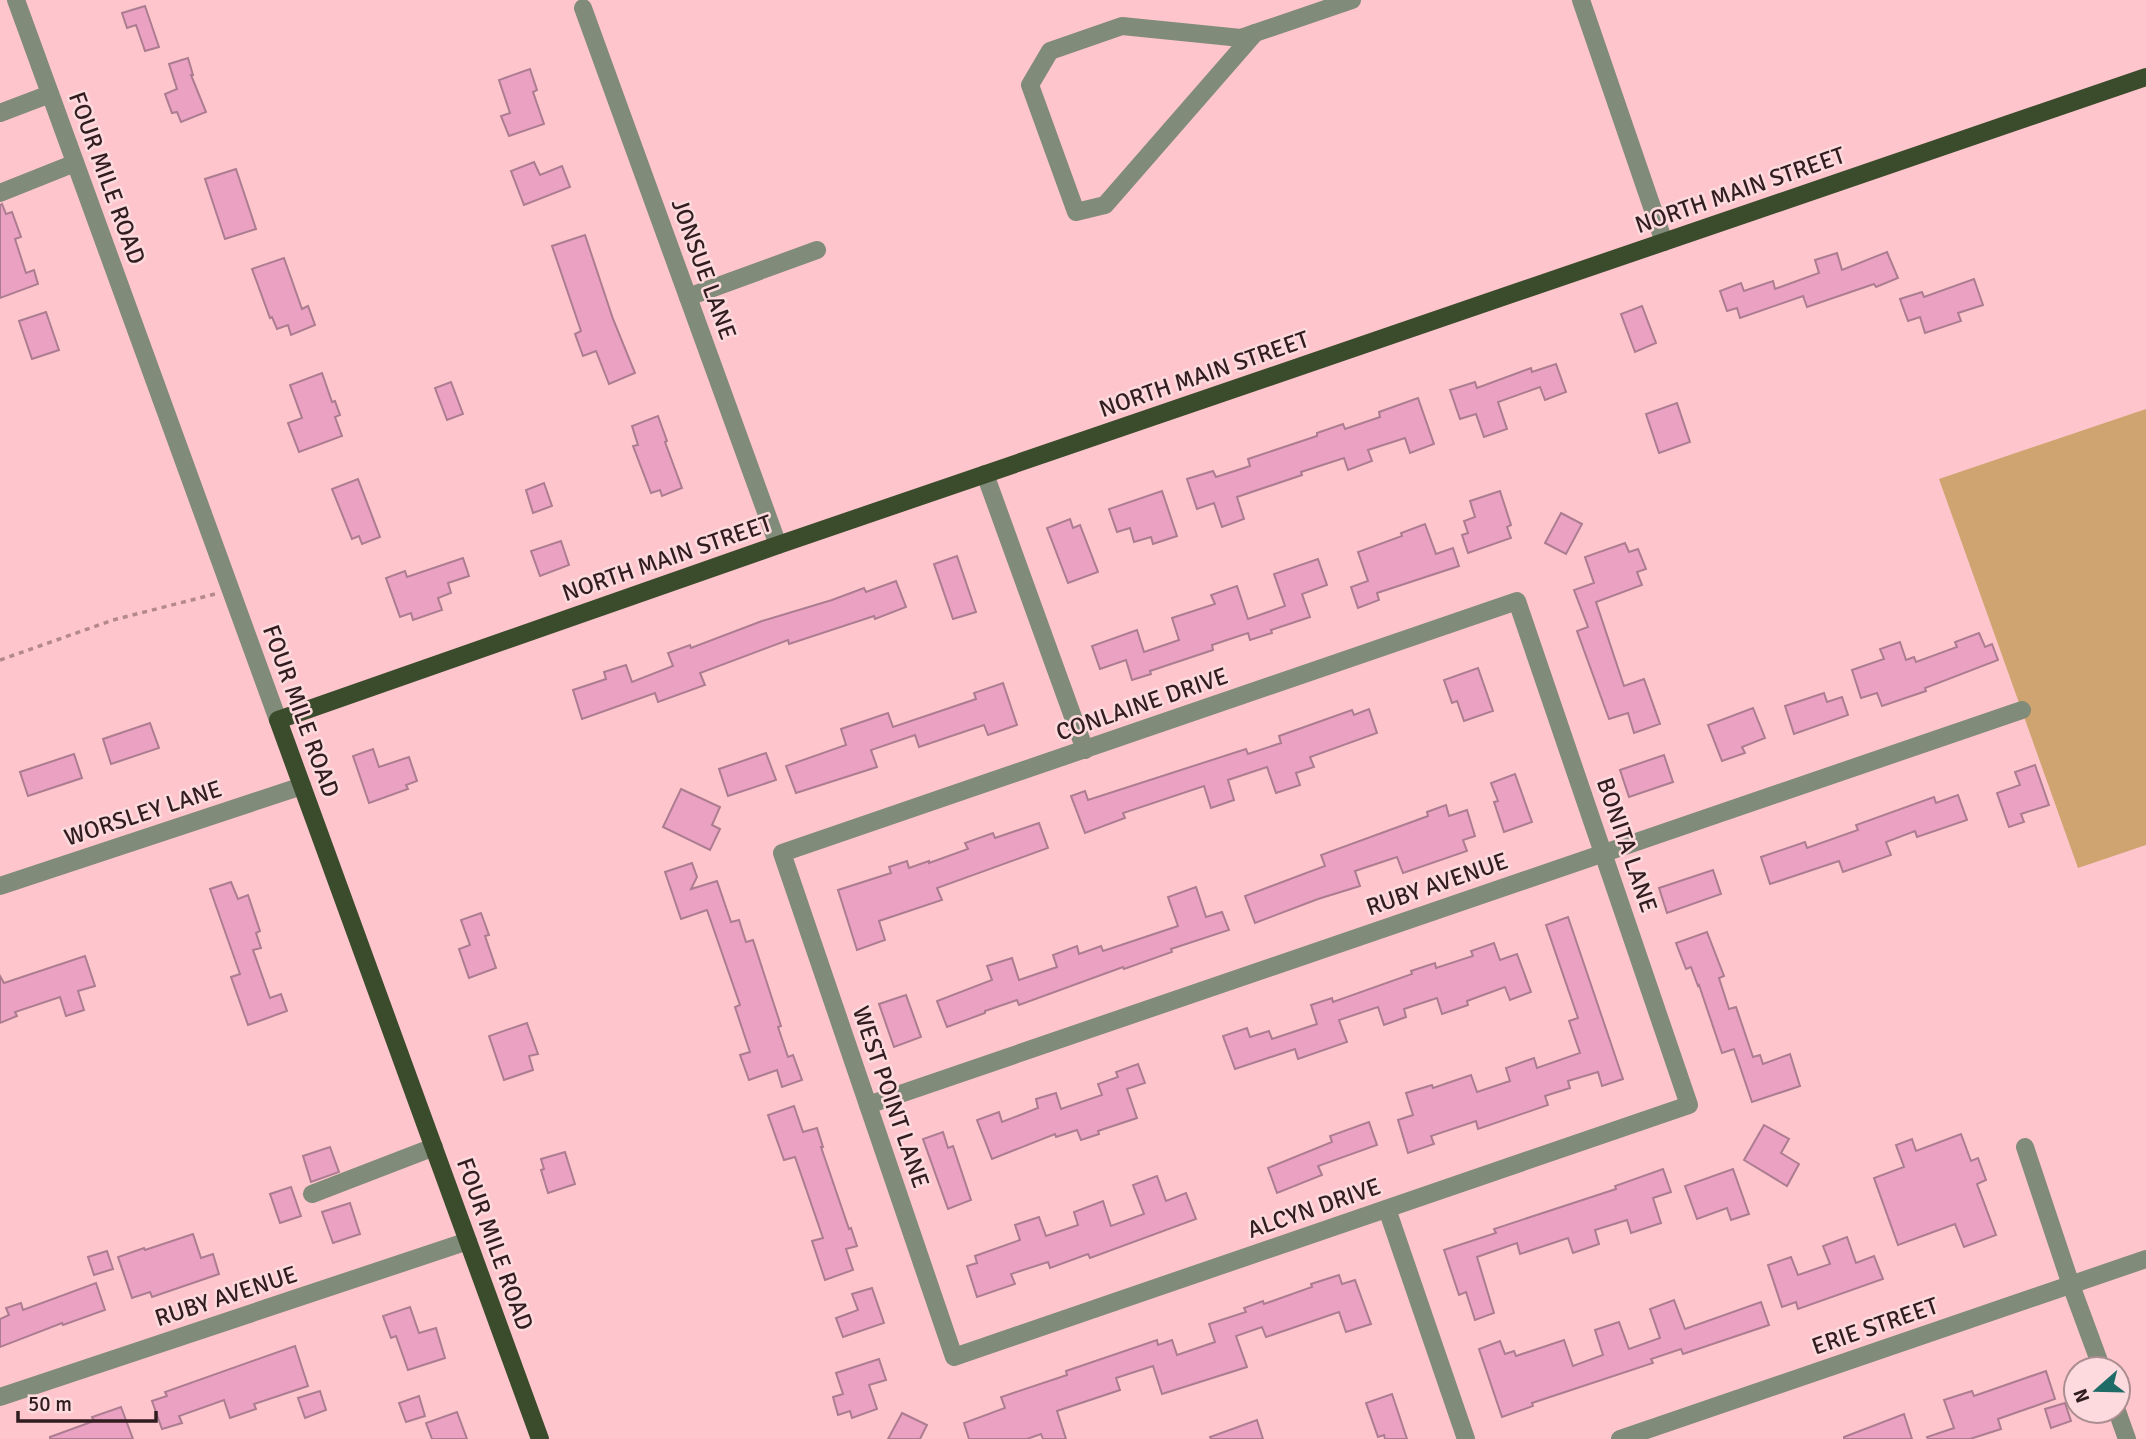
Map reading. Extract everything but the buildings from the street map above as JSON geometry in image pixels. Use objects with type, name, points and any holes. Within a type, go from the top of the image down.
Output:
[{"type":"main road","name":"NORTH MAIN STREET","points":[[278,720],[778,545],[2146,77]]},
{"type":"main road","name":"FOUR MILE ROAD","points":[[278,720],[540,1439]]},
{"type":"street","name":"FOUR MILE ROAD","points":[[16,0],[278,720]]},
{"type":"street","points":[[1255,33],[1105,205],[1076,212],[1030,85],[1050,51],[1122,26],[1241,38],[1255,33],[1352,0]]},
{"type":"street","points":[[1581,0],[1664,242]]},
{"type":"street","name":"JONSUE LANE","points":[[583,8],[778,545]]},
{"type":"street","points":[[0,113],[50,94]]},
{"type":"street","points":[[0,193],[75,163]]},
{"type":"street","points":[[688,297],[817,250]]},
{"type":"street","points":[[985,474],[1085,750]]},
{"type":"street","name":"CONLAINE DRIVE","points":[[782,853],[1517,601]]},
{"type":"street","name":"BONITA LANE","points":[[1517,601],[1689,1105]]},
{"type":"street","name":"RUBY AVENUE","points":[[868,1105],[2022,710]]},
{"type":"street","name":"WORSLEY LANE","points":[[0,886],[302,786]]},
{"type":"street","name":"WEST POINT LANE","points":[[782,853],[954,1357]]},
{"type":"street","name":"ALCYN DRIVE","points":[[954,1357],[1689,1105]]},
{"type":"street","points":[[312,1194],[433,1147]]},
{"type":"street","points":[[2025,1147],[2097,1355]]},
{"type":"street","points":[[1387,1209],[1466,1439]]},
{"type":"street","name":"RUBY AVENUE","points":[[0,1397],[468,1241]]},
{"type":"street","name":"ERIE STREET","points":[[1620,1439],[2146,1259]]},
{"type":"path","points":[[0,660],[113,620],[231,589]]},
{"type":"shaded area","points":[[2146,409],[2146,845],[2078,868],[1939,479]]}]
